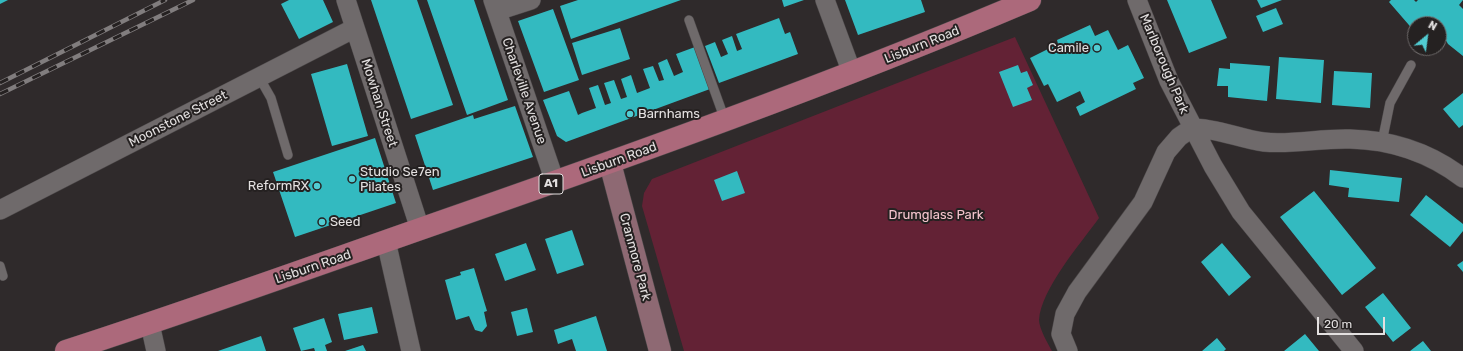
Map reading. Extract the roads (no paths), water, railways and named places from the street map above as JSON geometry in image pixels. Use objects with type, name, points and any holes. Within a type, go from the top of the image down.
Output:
[{"type":"main road","name":"Lisburn Road","points":[[66,351],[150,324],[610,164],[852,73],[1030,0]]},
{"type":"street","name":"Mowhan Street","points":[[346,0],[420,229]]},
{"type":"street","points":[[495,6],[531,0]]},
{"type":"street","points":[[825,0],[852,73]]},
{"type":"street","name":"Marlborough Park","points":[[1137,0],[1169,81],[1212,166],[1241,212],[1354,351]]},
{"type":"street","name":"Charleville Avenue","points":[[495,6],[555,182]]},
{"type":"street","name":"Moonstone Street","points":[[0,210],[355,28]]},
{"type":"street","points":[[1068,351],[1061,334],[1065,314],[1068,308],[1077,292],[1143,202],[1166,152],[1179,137],[1192,128],[1207,128],[1265,142],[1350,139],[1382,142],[1412,149],[1442,162],[1463,178]]},
{"type":"street","name":"Cranmore Park","points":[[610,164],[660,351]]},
{"type":"street","points":[[386,241],[411,351]]},
{"type":"street","points":[[150,324],[156,351]]},
{"type":"lane","points":[[689,20],[725,121]]},
{"type":"lane","points":[[1382,142],[1390,103],[1411,65]]},
{"type":"lane","points":[[259,77],[271,98],[288,155]]},
{"type":"lane","points":[[0,266],[3,276]]},
{"type":"railway","points":[[0,83],[165,0]]},
{"type":"railway","points":[[0,94],[193,0]]},
{"type":"place","name":"Camile","points":[[1097,48]]},
{"type":"place","name":"Barnhams","points":[[630,114]]},
{"type":"place","name":"Studio Se7en Pilates","points":[[352,179]]},
{"type":"place","name":"ReformRX","points":[[317,186]]},
{"type":"place","name":"Seed","points":[[322,222]]},
{"type":"park label","name":"Drumglass Park","points":[[936,215]]}]
